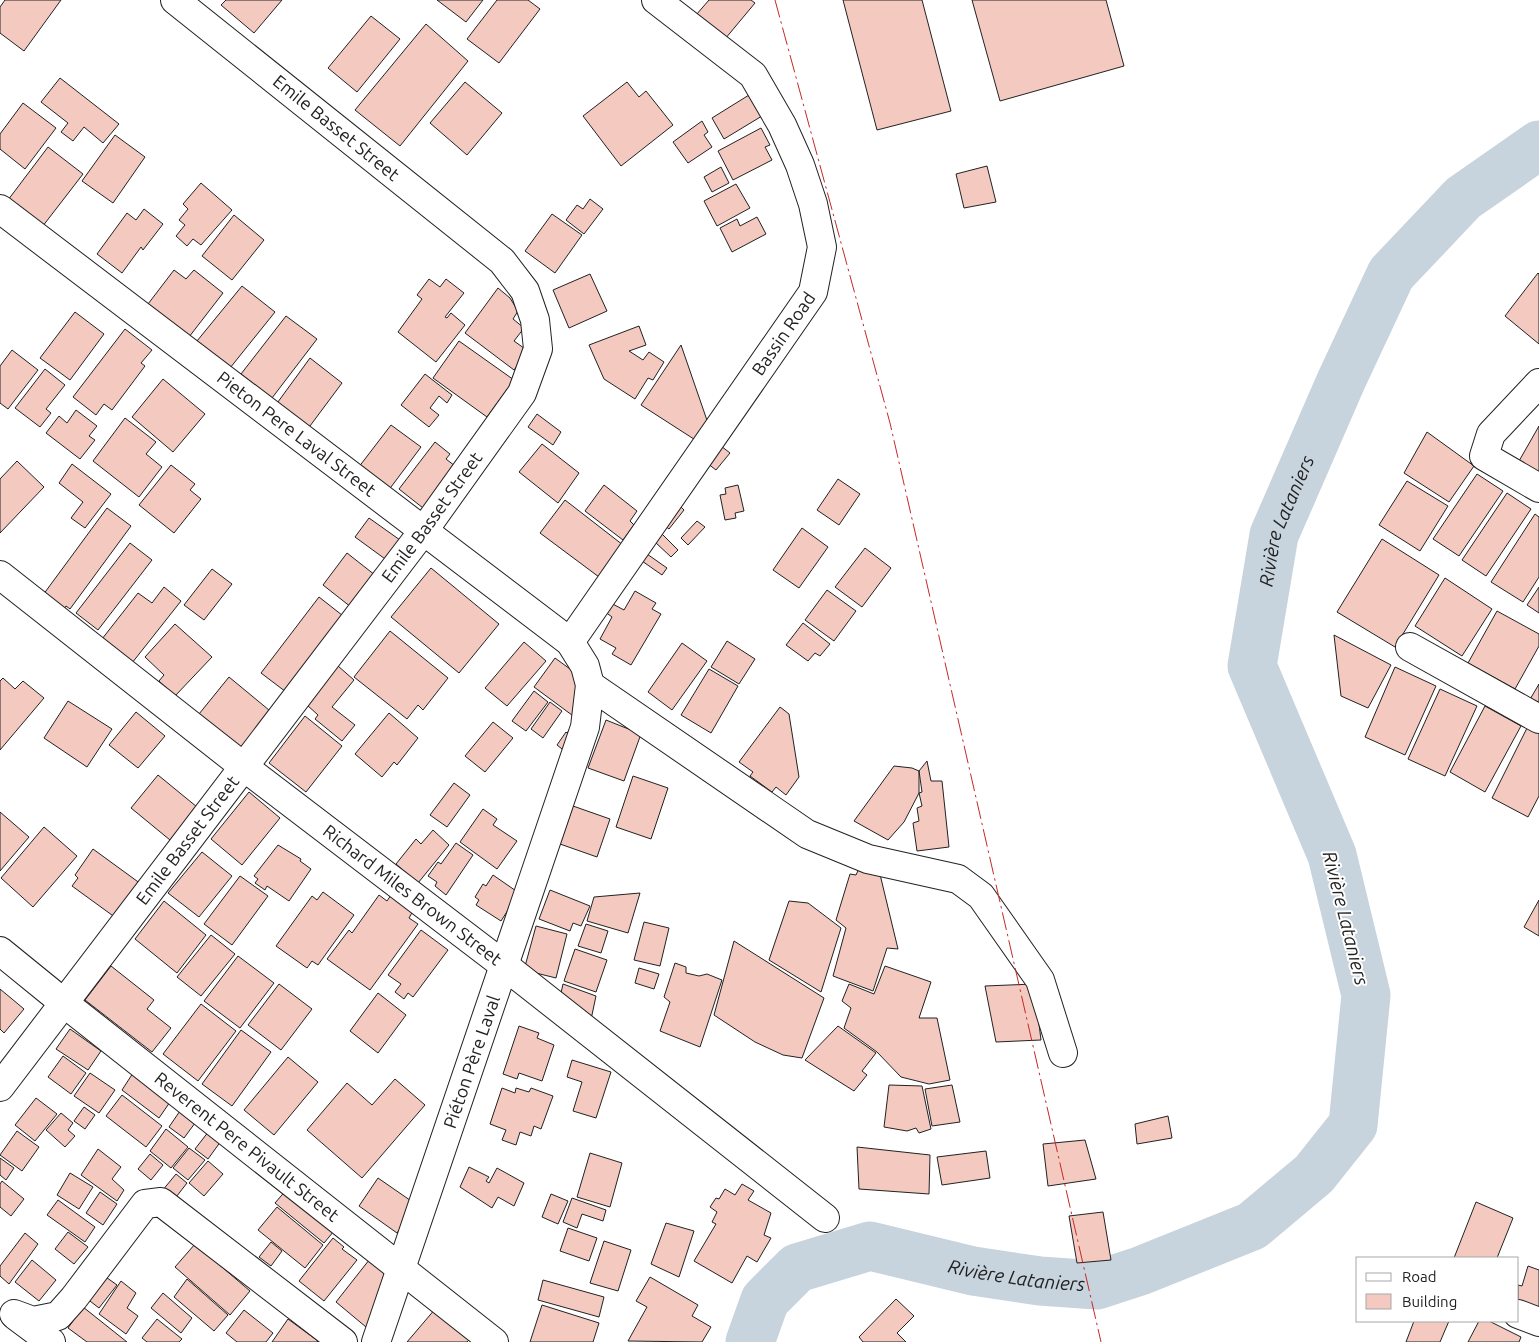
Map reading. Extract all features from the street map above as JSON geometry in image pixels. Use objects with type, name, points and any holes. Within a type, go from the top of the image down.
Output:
[{"type":"street","name":"Emile Basset Street","points":[[0,1087],[424,530],[522,393],[538,349],[535,320],[525,291],[502,261],[175,0]]},
{"type":"street","name":"Bassin Road","points":[[570,642],[812,292],[822,247],[813,204],[800,165],[782,125],[753,75],[656,0]]},
{"type":"street","name":"Pieton Pere Laval Street","points":[[0,209],[570,642],[588,675]]},
{"type":"street","points":[[1539,383],[1492,434],[1484,456],[1539,488]]},
{"type":"street","name":"Richard Miles Brown Street","points":[[0,575],[244,767],[505,966],[825,1218]]},
{"type":"street","points":[[1410,647],[1539,719]]},
{"type":"street","points":[[588,675],[807,834],[868,860],[958,880],[981,896],[1040,980],[1063,1053]]},
{"type":"street","name":"Piéton Père Laval","points":[[376,1342],[585,727],[588,675]]},
{"type":"street","name":"Reverent Pere Pivault Street","points":[[0,951],[494,1342]]},
{"type":"street","points":[[7,1309],[33,1321],[58,1316],[146,1204],[161,1202],[343,1342]]},
{"type":"street","points":[[7,1309],[51,1342]]},
{"type":"street","points":[[1519,1314],[1539,1322]]},
{"type":"building","points":[[5,0],[61,0],[24,51],[0,33],[0,7]]},
{"type":"building","points":[[226,0],[282,0],[254,33],[221,5]]},
{"type":"building","points":[[437,0],[483,0],[466,22]]},
{"type":"building","points":[[497,0],[528,0],[540,9],[499,63],[467,39]]},
{"type":"building","points":[[709,0],[751,0],[755,3],[725,39],[696,15]]},
{"type":"building","points":[[843,0],[922,0],[951,111],[877,130]]},
{"type":"building","points":[[972,0],[1106,0],[1124,66],[1000,101]]},
{"type":"building","points":[[371,16],[400,39],[357,92],[328,68]]},
{"type":"building","points":[[426,24],[468,61],[400,146],[355,110]]},
{"type":"building","points":[[60,78],[119,124],[103,143],[84,127],[73,141],[61,132],[68,123],[41,102]]},
{"type":"building","points":[[465,82],[502,113],[467,155],[430,123]]},
{"type":"building","points":[[627,82],[639,97],[646,91],[673,125],[621,166],[583,116]]},
{"type":"building","points":[[749,95],[762,116],[724,139],[712,118]]},
{"type":"building","points":[[23,103],[56,128],[25,169],[0,149],[0,134]]},
{"type":"building","points":[[702,121],[708,132],[704,135],[712,147],[688,163],[673,142]]},
{"type":"building","points":[[761,128],[770,145],[765,147],[772,160],[733,180],[718,151]]},
{"type":"building","points":[[115,135],[145,157],[113,203],[82,181]]},
{"type":"building","points":[[48,147],[83,174],[39,231],[5,204]]},
{"type":"building","points":[[987,166],[996,202],[964,208],[956,174]]},
{"type":"building","points":[[721,167],[729,183],[712,192],[704,177]]},
{"type":"building","points":[[201,183],[232,210],[201,245],[193,239],[187,246],[176,236],[185,225],[179,220],[188,209],[183,204]]},
{"type":"building","points":[[736,184],[750,208],[717,226],[704,201]]},
{"type":"building","points":[[590,199],[603,209],[584,234],[566,220],[577,205],[583,209]]},
{"type":"building","points":[[144,209],[163,224],[143,250],[141,247],[122,273],[97,254],[127,213],[136,220]]},
{"type":"building","points":[[552,214],[582,235],[555,273],[525,251]]},
{"type":"building","points":[[234,215],[264,240],[232,280],[202,256]]},
{"type":"building","points":[[757,217],[766,234],[732,252],[720,228],[737,219],[740,226]]},
{"type":"building","points":[[174,270],[186,279],[194,270],[223,293],[189,337],[148,304]]},
{"type":"building","points":[[590,274],[607,311],[569,328],[553,290]]},
{"type":"building","points":[[1539,274],[1539,344],[1505,316]]},
{"type":"building","points":[[429,279],[440,287],[446,279],[464,293],[445,317],[447,318],[451,313],[465,325],[436,362],[398,332],[422,299],[417,295]]},
{"type":"building","points":[[242,286],[275,312],[230,368],[197,341]]},
{"type":"building","points":[[498,288],[510,298],[518,311],[513,319],[524,328],[514,341],[528,351],[514,370],[465,333]]},
{"type":"building","points":[[75,312],[104,334],[70,380],[40,358]]},
{"type":"building","points":[[286,316],[317,339],[272,398],[241,374]]},
{"type":"building","points":[[639,326],[646,345],[629,351],[643,360],[649,352],[664,362],[653,380],[648,378],[635,399],[604,379],[589,345]]},
{"type":"building","points":[[125,329],[152,350],[141,363],[145,366],[112,410],[104,404],[96,415],[73,397]]},
{"type":"building","points":[[459,341],[514,380],[487,417],[433,378]]},
{"type":"building","points":[[681,345],[710,429],[700,443],[641,405]]},
{"type":"building","points":[[12,350],[38,370],[8,409],[0,403],[0,366]]},
{"type":"building","points":[[310,358],[342,383],[307,430],[275,406]]},
{"type":"building","points":[[45,369],[65,385],[46,409],[51,413],[40,427],[15,408]]},
{"type":"building","points":[[425,374],[452,395],[447,403],[439,396],[430,408],[439,415],[429,427],[401,405]]},
{"type":"building","points":[[163,379],[205,414],[173,452],[132,417]]},
{"type":"building","points":[[76,410],[97,426],[89,436],[95,440],[80,459],[46,433],[59,416],[67,423]]},
{"type":"building","points":[[537,414],[561,432],[553,445],[528,427]]},
{"type":"building","points":[[125,418],[156,442],[146,454],[162,467],[139,497],[93,461]]},
{"type":"building","points":[[391,425],[421,447],[385,495],[355,472]]},
{"type":"building","points":[[1539,426],[1539,483],[1515,468]]},
{"type":"building","points":[[1427,432],[1474,466],[1449,502],[1404,473]]},
{"type":"building","points":[[435,442],[450,454],[446,459],[455,466],[423,508],[399,489]]},
{"type":"building","points":[[542,444],[579,473],[558,503],[519,472]]},
{"type":"building","points":[[721,446],[730,453],[716,470],[707,463]]},
{"type":"building","points":[[17,461],[44,487],[0,533],[0,479]]},
{"type":"building","points":[[72,464],[111,494],[85,528],[71,518],[83,502],[59,483]]},
{"type":"building","points":[[171,465],[195,484],[190,490],[201,499],[174,533],[139,505]]},
{"type":"building","points":[[1477,474],[1503,491],[1459,556],[1433,539]]},
{"type":"building","points":[[838,479],[860,494],[839,525],[817,510]]},
{"type":"building","points":[[1407,481],[1448,506],[1420,551],[1379,525]]},
{"type":"building","points":[[604,485],[637,511],[630,521],[634,525],[623,540],[585,511]]},
{"type":"building","points":[[738,485],[744,511],[735,513],[736,518],[725,520],[720,495],[726,494],[725,488]]},
{"type":"building","points":[[1507,493],[1531,509],[1486,576],[1462,560]]},
{"type":"building","points":[[565,500],[623,545],[599,577],[540,533]]},
{"type":"building","points":[[677,503],[684,510],[669,529],[661,523]]},
{"type":"building","points":[[107,508],[131,526],[70,609],[66,606],[60,615],[40,599]]},
{"type":"building","points":[[1535,514],[1539,517],[1539,577],[1523,602],[1491,582]]},
{"type":"building","points":[[369,518],[400,540],[392,564],[355,537]]},
{"type":"building","points":[[697,521],[705,527],[688,545],[681,538]]},
{"type":"building","points":[[802,528],[828,547],[799,588],[773,570]]},
{"type":"building","points":[[662,534],[678,550],[671,557],[655,542]]},
{"type":"building","points":[[1382,539],[1439,575],[1395,647],[1337,612]]},
{"type":"building","points":[[130,543],[152,560],[98,630],[76,613]]},
{"type":"building","points":[[865,548],[891,568],[862,607],[835,587]]},
{"type":"building","points":[[347,553],[380,579],[356,611],[323,585]]},
{"type":"building","points":[[647,554],[667,568],[662,575],[642,561]]},
{"type":"building","points":[[431,568],[499,624],[459,673],[391,617]]},
{"type":"building","points":[[212,569],[232,584],[204,620],[184,605]]},
{"type":"building","points":[[1445,578],[1492,609],[1462,656],[1415,626]]},
{"type":"building","points":[[164,587],[181,601],[132,663],[102,639],[138,593],[152,603]]},
{"type":"building","points":[[1539,587],[1539,613],[1527,605]]},
{"type":"building","points":[[827,590],[856,611],[834,641],[805,620]]},
{"type":"building","points":[[635,591],[656,603],[652,609],[661,614],[631,665],[612,654],[616,648],[600,639],[612,617],[604,611],[609,602],[624,610]]},
{"type":"building","points":[[319,597],[347,619],[290,695],[261,673]]},
{"type":"building","points":[[1497,611],[1539,634],[1539,646],[1515,689],[1468,663]]},
{"type":"building","points":[[803,623],[830,644],[820,656],[815,653],[808,661],[786,645]]},
{"type":"building","points":[[175,624],[212,657],[175,696],[159,681],[164,675],[145,657]]},
{"type":"building","points":[[390,631],[448,678],[423,710],[418,705],[407,719],[354,677]]},
{"type":"building","points":[[1334,635],[1391,665],[1368,708],[1341,696]]},
{"type":"building","points":[[727,641],[755,659],[739,684],[711,667]]},
{"type":"building","points":[[524,642],[546,661],[507,706],[485,688]]},
{"type":"building","points":[[682,643],[707,661],[672,710],[648,692]]},
{"type":"building","points":[[555,658],[585,680],[580,721],[534,687]]},
{"type":"building","points":[[338,666],[354,680],[332,707],[355,725],[342,741],[315,719],[318,715],[307,705]]},
{"type":"building","points":[[1395,667],[1436,686],[1405,755],[1365,737]]},
{"type":"building","points":[[709,669],[738,686],[711,733],[681,715]]},
{"type":"building","points":[[229,677],[275,715],[245,751],[199,714]]},
{"type":"building","points":[[3,678],[15,689],[23,681],[44,698],[0,750],[0,681]]},
{"type":"building","points":[[1539,684],[1539,707],[1529,701]]},
{"type":"building","points":[[1440,689],[1477,706],[1445,776],[1408,759]]},
{"type":"building","points":[[534,691],[548,702],[526,731],[512,721]]},
{"type":"building","points":[[68,701],[112,729],[87,767],[44,738]]},
{"type":"building","points":[[550,702],[562,711],[543,738],[531,729]]},
{"type":"building","points":[[1485,706],[1521,726],[1485,792],[1450,772]]},
{"type":"building","points":[[780,707],[789,714],[799,777],[786,795],[776,787],[772,792],[750,776],[753,772],[739,762]]},
{"type":"building","points":[[136,712],[165,736],[138,768],[109,745]]},
{"type":"building","points":[[389,713],[418,738],[397,765],[394,762],[382,777],[355,754]]},
{"type":"building","points":[[305,716],[342,746],[306,792],[269,763]]},
{"type":"building","points":[[606,720],[641,734],[624,781],[588,768]]},
{"type":"building","points":[[493,722],[513,738],[485,772],[465,756]]},
{"type":"building","points":[[1528,726],[1539,732],[1539,796],[1528,817],[1492,798]]},
{"type":"building","points":[[571,728],[572,757],[557,745]]},
{"type":"building","points":[[927,761],[931,781],[942,781],[949,847],[917,851],[913,823],[919,821],[917,808],[922,806],[919,793],[922,792],[919,771]]},
{"type":"building","points":[[894,766],[912,768],[919,771],[919,793],[904,822],[888,840],[854,821]]},
{"type":"building","points":[[158,775],[197,807],[170,840],[131,808]]},
{"type":"building","points":[[633,776],[668,788],[651,839],[616,827]]},
{"type":"building","points":[[454,783],[470,795],[447,827],[430,815]]},
{"type":"building","points":[[249,792],[280,818],[242,865],[211,839]]},
{"type":"building","points":[[573,806],[610,819],[597,857],[560,844]]},
{"type":"building","points":[[483,809],[497,819],[493,825],[517,841],[497,869],[460,842]]},
{"type":"building","points":[[0,812],[29,837],[0,871]]},
{"type":"building","points":[[44,827],[77,856],[33,907],[1,878]]},
{"type":"building","points":[[433,830],[449,845],[418,883],[396,864],[416,839],[421,844]]},
{"type":"building","points":[[456,843],[473,855],[446,895],[435,886],[437,882],[428,876],[438,862],[441,864]]},
{"type":"building","points":[[278,845],[301,859],[300,861],[311,869],[289,901],[267,886],[265,890],[255,883],[258,879],[254,876]]},
{"type":"building","points":[[93,849],[141,884],[116,918],[72,886],[78,878],[75,875]]},
{"type":"building","points":[[202,852],[232,876],[199,917],[168,893]]},
{"type":"building","points":[[862,862],[878,866],[898,949],[887,948],[873,991],[833,976],[846,928],[836,920],[850,874],[856,875]]},
{"type":"building","points":[[493,875],[519,893],[501,921],[476,905],[479,900],[475,897],[483,884],[486,886]]},
{"type":"building","points":[[240,876],[268,896],[232,945],[204,924]]},
{"type":"building","points":[[550,890],[590,906],[581,926],[573,923],[570,931],[539,919]]},
{"type":"building","points":[[323,892],[354,915],[318,965],[312,961],[307,968],[276,946],[312,896],[317,900]]},
{"type":"building","points":[[640,893],[628,933],[587,921],[594,897]]},
{"type":"building","points":[[379,895],[387,901],[391,895],[413,911],[409,918],[418,924],[370,990],[327,959],[349,930],[352,933]]},
{"type":"building","points":[[1539,900],[1539,936],[1524,927]]},
{"type":"building","points":[[164,901],[206,935],[177,973],[135,939]]},
{"type":"building","points":[[789,901],[808,903],[841,928],[821,992],[769,960]]},
{"type":"building","points":[[644,922],[669,928],[660,966],[634,960]]},
{"type":"building","points":[[586,924],[608,931],[601,953],[578,946]]},
{"type":"building","points":[[536,926],[567,934],[556,978],[524,970]]},
{"type":"building","points":[[421,930],[448,950],[413,997],[408,993],[404,999],[395,992],[401,984],[388,975]]},
{"type":"building","points":[[211,935],[235,954],[201,996],[177,977]]},
{"type":"building","points":[[734,941],[824,998],[802,1058],[783,1055],[755,1042],[714,1015]]},
{"type":"building","points":[[575,949],[607,960],[596,992],[564,981]]},
{"type":"building","points":[[238,956],[274,983],[240,1028],[204,1001]]},
{"type":"building","points":[[675,963],[686,967],[686,973],[699,976],[707,974],[722,980],[700,1047],[660,1031],[670,1002],[664,997]]},
{"type":"building","points":[[111,966],[154,1000],[147,1009],[171,1028],[152,1052],[85,1000]]},
{"type":"building","points":[[885,966],[931,982],[919,1018],[937,1018],[950,1080],[929,1084],[901,1077],[877,1052],[844,1028],[851,1008],[842,1001],[849,984],[874,994]]},
{"type":"building","points":[[639,968],[659,974],[654,989],[635,983]]},
{"type":"building","points":[[279,984],[312,1009],[281,1050],[248,1025]]},
{"type":"building","points":[[563,984],[596,996],[589,1029],[559,1002]]},
{"type":"building","points":[[1034,984],[1041,1040],[996,1042],[985,986]]},
{"type":"building","points":[[0,989],[24,1009],[4,1033],[0,1029]]},
{"type":"building","points":[[378,993],[406,1015],[378,1053],[350,1031]]},
{"type":"building","points":[[201,1004],[236,1031],[198,1081],[163,1054]]},
{"type":"building","points":[[519,1026],[539,1033],[537,1038],[554,1045],[542,1081],[519,1073],[517,1079],[503,1074]]},
{"type":"building","points":[[838,1026],[876,1053],[862,1071],[867,1075],[854,1091],[805,1060]]},
{"type":"building","points":[[70,1029],[101,1051],[88,1070],[56,1049]]},
{"type":"building","points":[[241,1030],[271,1052],[232,1106],[202,1084]]},
{"type":"building","points":[[63,1056],[86,1073],[71,1094],[48,1077]]},
{"type":"building","points":[[288,1057],[318,1082],[274,1135],[244,1110]]},
{"type":"building","points":[[572,1060],[611,1072],[596,1118],[573,1111],[582,1082],[567,1077]]},
{"type":"building","points":[[90,1073],[115,1090],[99,1113],[74,1096]]},
{"type":"building","points":[[133,1073],[170,1102],[159,1118],[122,1090]]},
{"type":"building","points":[[395,1079],[425,1105],[362,1178],[307,1130],[347,1083],[372,1105]]},
{"type":"building","points":[[889,1085],[922,1086],[931,1129],[919,1133],[916,1128],[907,1131],[884,1127]]},
{"type":"building","points":[[952,1085],[960,1122],[932,1126],[925,1089]]},
{"type":"building","points":[[502,1088],[515,1093],[516,1088],[529,1092],[531,1088],[553,1096],[541,1129],[534,1126],[531,1136],[520,1132],[516,1145],[502,1140],[506,1130],[490,1124]]},
{"type":"building","points":[[122,1095],[162,1126],[146,1147],[106,1116]]},
{"type":"building","points":[[36,1098],[57,1114],[35,1141],[15,1125]]},
{"type":"building","points":[[84,1107],[95,1115],[85,1129],[74,1121]]},
{"type":"building","points":[[182,1108],[198,1119],[184,1138],[169,1127]]},
{"type":"building","points":[[61,1113],[73,1123],[68,1130],[75,1136],[65,1147],[46,1130]]},
{"type":"building","points":[[1168,1116],[1172,1138],[1137,1144],[1135,1124]]},
{"type":"building","points":[[166,1129],[188,1147],[171,1168],[150,1151]]},
{"type":"building","points":[[17,1131],[39,1147],[22,1171],[0,1155]]},
{"type":"building","points":[[209,1131],[221,1141],[208,1159],[195,1149]]},
{"type":"building","points":[[1085,1140],[1096,1179],[1048,1186],[1043,1144]]},
{"type":"building","points":[[857,1147],[930,1155],[929,1194],[859,1189]]},
{"type":"building","points":[[189,1148],[205,1160],[188,1180],[173,1168]]},
{"type":"building","points":[[98,1149],[121,1167],[112,1179],[124,1190],[117,1201],[81,1175]]},
{"type":"building","points":[[986,1151],[990,1178],[942,1185],[937,1157]]},
{"type":"building","points":[[590,1153],[622,1163],[610,1207],[577,1197]]},
{"type":"building","points":[[150,1154],[163,1165],[151,1180],[138,1169]]},
{"type":"building","points":[[0,1158],[14,1168],[6,1180],[0,1175]]},
{"type":"building","points":[[208,1161],[223,1174],[204,1196],[189,1183]]},
{"type":"building","points":[[469,1167],[489,1177],[486,1181],[489,1183],[497,1168],[524,1183],[514,1206],[498,1197],[492,1208],[460,1187]]},
{"type":"building","points":[[70,1173],[93,1187],[79,1209],[57,1195]]},
{"type":"building","points":[[176,1174],[187,1183],[173,1201],[162,1191]]},
{"type":"building","points":[[378,1178],[417,1205],[397,1233],[359,1206]]},
{"type":"building","points":[[2,1181],[24,1199],[11,1216],[0,1207],[0,1184]]},
{"type":"building","points":[[742,1184],[754,1191],[748,1200],[771,1213],[764,1235],[771,1238],[757,1262],[747,1256],[732,1283],[694,1261],[716,1224],[712,1222],[717,1212],[710,1207],[716,1198],[719,1199],[725,1189],[735,1195]]},
{"type":"building","points":[[288,1188],[334,1231],[324,1243],[275,1203]]},
{"type":"building","points":[[100,1192],[117,1204],[103,1225],[86,1213]]},
{"type":"building","points":[[551,1194],[568,1201],[558,1224],[542,1217]]},
{"type":"building","points":[[572,1198],[606,1210],[603,1221],[582,1214],[577,1228],[563,1222]]},
{"type":"building","points":[[58,1200],[95,1227],[85,1242],[47,1215]]},
{"type":"building","points":[[1476,1202],[1513,1218],[1497,1257],[1454,1257]]},
{"type":"building","points":[[277,1207],[323,1245],[305,1268],[258,1230]]},
{"type":"building","points":[[1103,1212],[1111,1260],[1077,1263],[1069,1216]]},
{"type":"building","points":[[666,1223],[694,1231],[679,1277],[651,1264]]},
{"type":"building","points":[[568,1228],[597,1238],[589,1261],[560,1251]]},
{"type":"building","points":[[68,1232],[88,1247],[74,1264],[55,1249]]},
{"type":"building","points":[[25,1233],[38,1244],[9,1284],[0,1276],[0,1266]]},
{"type":"building","points":[[333,1238],[344,1247],[342,1249],[357,1260],[324,1301],[299,1281]]},
{"type":"building","points":[[604,1241],[631,1250],[618,1291],[590,1283]]},
{"type":"building","points":[[271,1242],[282,1251],[271,1266],[259,1257]]},
{"type":"building","points":[[195,1244],[250,1291],[230,1315],[175,1267]]},
{"type":"building","points":[[373,1255],[394,1282],[385,1303],[366,1327],[336,1302]]},
{"type":"building","points":[[32,1260],[56,1280],[39,1301],[15,1282]]},
{"type":"building","points":[[1528,1266],[1539,1270],[1539,1318],[1519,1311],[1519,1285],[1522,1286]]},
{"type":"building","points":[[103,1275],[117,1285],[99,1308],[86,1298]]},
{"type":"building","points":[[650,1277],[698,1305],[692,1316],[711,1327],[702,1342],[628,1341],[647,1307],[636,1301]]},
{"type":"building","points":[[187,1279],[228,1315],[214,1331],[174,1297]]},
{"type":"building","points":[[543,1280],[604,1297],[599,1317],[538,1300]]},
{"type":"building","points":[[121,1281],[136,1293],[127,1308],[138,1316],[126,1334],[99,1314]]},
{"type":"building","points":[[163,1293],[192,1318],[181,1333],[151,1308]]},
{"type":"building","points":[[896,1299],[914,1316],[897,1333],[906,1342],[863,1342],[859,1337]]},
{"type":"building","points":[[542,1305],[599,1323],[593,1342],[530,1342]]},
{"type":"building","points":[[83,1307],[127,1342],[87,1342],[68,1328]]},
{"type":"building","points":[[436,1308],[470,1339],[467,1342],[407,1342]]},
{"type":"building","points":[[244,1310],[273,1333],[266,1342],[237,1342],[226,1333]]},
{"type":"building","points":[[157,1319],[182,1339],[179,1342],[147,1342],[142,1338]]},
{"type":"building","points":[[288,1319],[318,1341],[272,1342]]},
{"type":"building","points":[[1414,1322],[1449,1322],[1440,1342],[1406,1342]]},
{"type":"building","points":[[1478,1322],[1491,1322],[1521,1337],[1519,1342],[1468,1342]]},
{"type":"waterway","name":"Rivière Lataniers","points":[[750,1342],[765,1300],[797,1268],[870,1246],[973,1271],[1040,1281],[1097,1285],[1140,1271],[1252,1226],[1314,1174],[1353,1125],[1366,995],[1332,855],[1252,666],[1274,535],[1341,381],[1391,274],[1463,198],[1539,145]]},
{"type":"power","points":[[775,0],[890,423],[1101,1342]]}]
